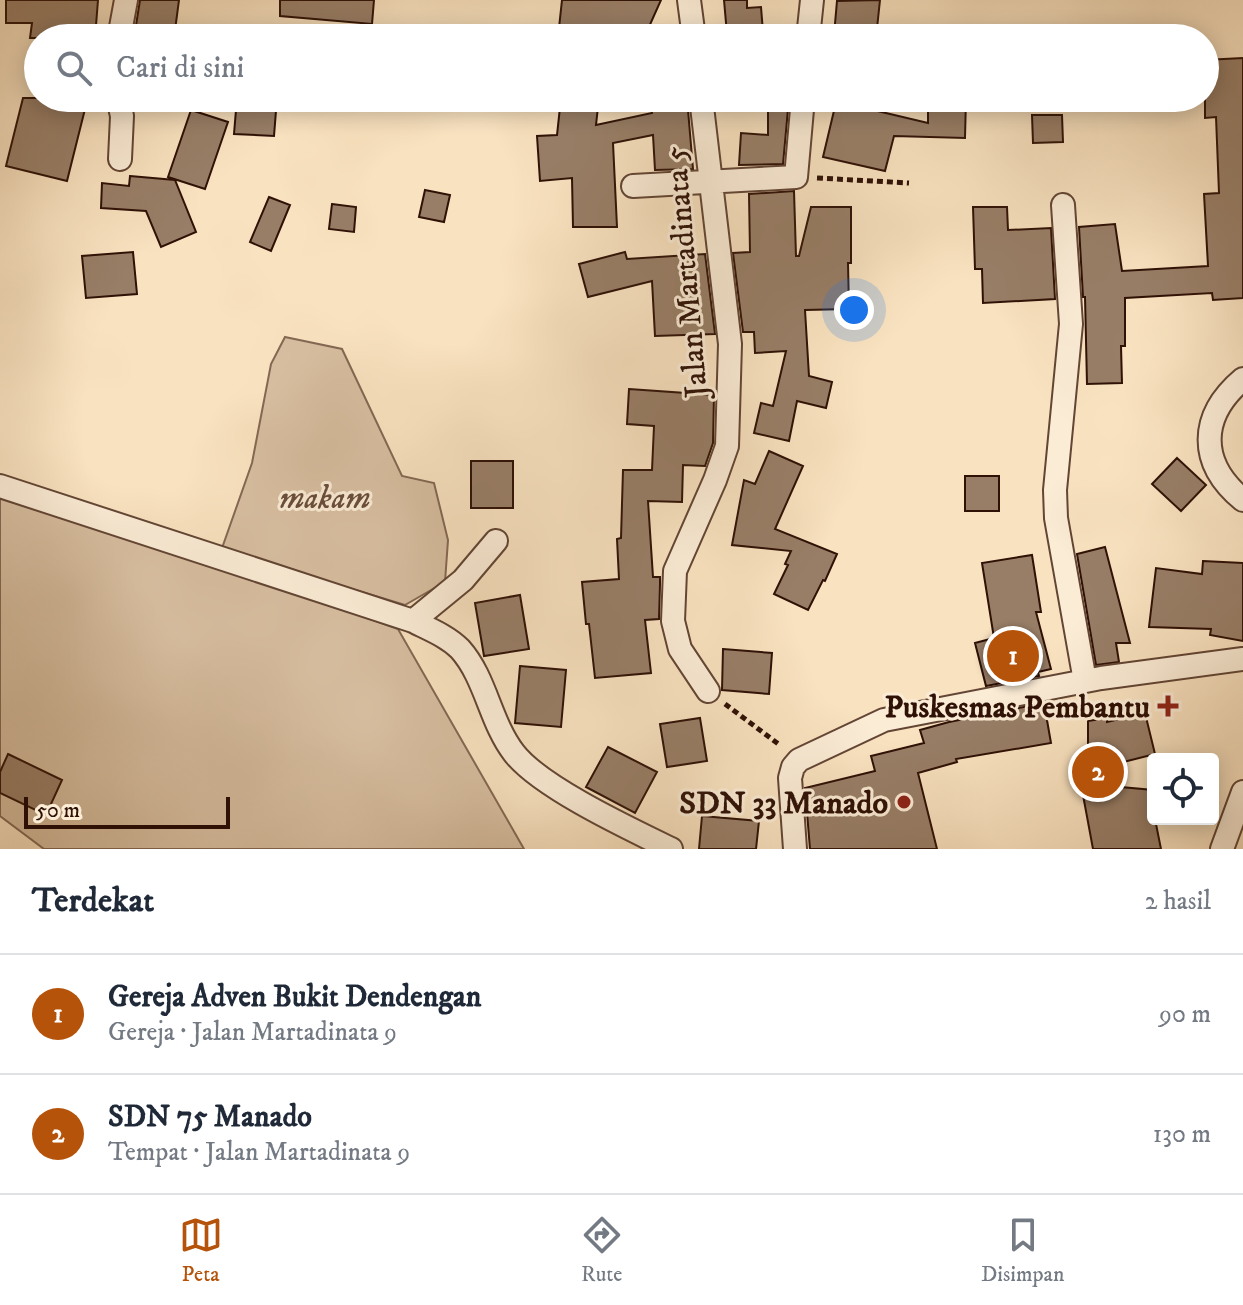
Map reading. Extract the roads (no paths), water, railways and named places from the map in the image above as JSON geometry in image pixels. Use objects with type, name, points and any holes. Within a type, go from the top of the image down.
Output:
[{"type":"street","points":[[122,24],[126,0]]},
{"type":"street","points":[[689,0],[692,24]]},
{"type":"street","points":[[809,24],[812,0]]},
{"type":"street","points":[[120,159],[121,112]]},
{"type":"street","name":"Jalan Martadinata 5","points":[[703,112],[730,344],[727,446],[675,571],[673,621],[680,649],[708,691]]},
{"type":"street","points":[[633,186],[796,177],[802,112]]},
{"type":"street","points":[[1063,205],[1071,324],[1055,490],[1056,518],[1085,681]]},
{"type":"street","points":[[1243,379],[1220,404],[1210,426],[1209,448],[1214,466],[1229,488],[1243,500]]},
{"type":"street","points":[[0,486],[413,621],[447,638],[461,651],[514,753],[540,778],[671,849]]},
{"type":"street","points":[[413,621],[463,580],[496,541]]},
{"type":"street","points":[[795,849],[790,778],[793,767],[799,760],[884,720],[1085,681],[1243,659]]},
{"type":"street","points":[[1222,849],[1243,792]]},
{"type":"place","name":"Gereja Adven Bukit Dendengan","points":[[1013,656]]},
{"type":"place","name":"Puskesmas Pembantu","points":[[1168,706]]},
{"type":"place","name":"SDN 75 Manado","points":[[1098,772]]},
{"type":"place","name":"SDN 33 Manado","points":[[904,802]]},
{"type":"park label","name":"makam","points":[[325,497]]}]
